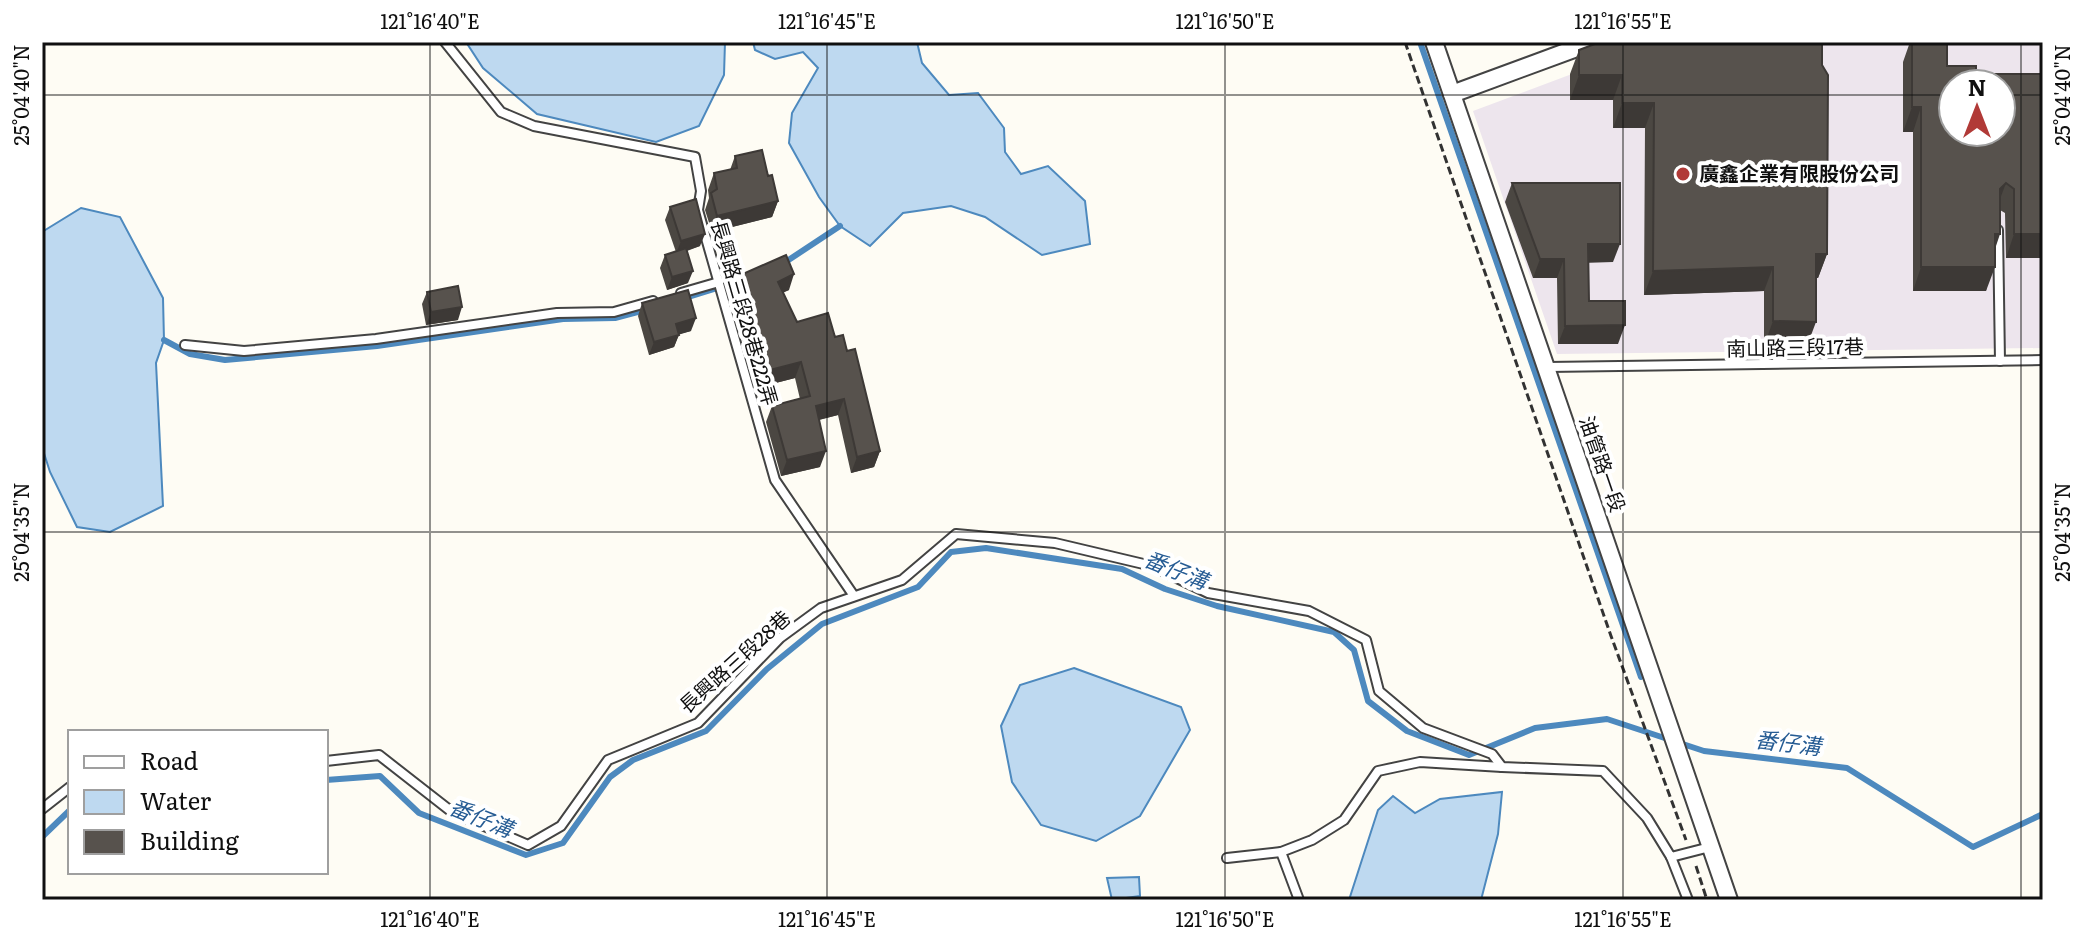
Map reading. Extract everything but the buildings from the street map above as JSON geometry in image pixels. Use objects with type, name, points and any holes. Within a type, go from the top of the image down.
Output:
[{"type":"street","name":"油管路一段","points":[[1434,42],[1729,900]]},
{"type":"street","points":[[1452,94],[1593,42]]},
{"type":"lane","name":"長興路三段28巷222弄","points":[[445,42],[501,112],[534,126],[695,157],[701,191],[698,210],[775,480],[854,596]]},
{"type":"lane","points":[[1998,214],[2000,361]]},
{"type":"lane","points":[[674,295],[719,282]]},
{"type":"lane","points":[[185,345],[244,351],[376,339],[557,313],[614,312],[659,299]]},
{"type":"lane","name":"南山路三段17巷","points":[[1548,367],[2043,360]]},
{"type":"lane","name":"長興路三段28巷","points":[[328,761],[379,755],[452,812],[528,845],[561,826],[608,760],[698,723],[780,638],[821,608],[902,580],[956,534],[1055,543],[1152,566],[1208,593],[1309,611],[1366,640],[1379,691],[1423,728],[1492,754],[1502,767]]},
{"type":"lane","points":[[1227,858],[1281,852],[1312,840],[1344,820],[1378,771],[1420,762],[1603,771],[1647,818],[1671,857],[1688,900]]},
{"type":"lane","points":[[42,809],[68,789]]},
{"type":"lane","points":[[1671,857],[1711,846]]},
{"type":"lane","points":[[1281,852],[1299,900]]},
{"type":"path","points":[[1405,42],[1707,900]]},
{"type":"shaded area","points":[[1657,42],[2043,42],[2043,348],[1557,354],[1473,111]]},
{"type":"water","points":[[466,42],[725,42],[724,75],[699,126],[656,142],[537,114],[483,68]]},
{"type":"water","points":[[753,42],[917,42],[922,63],[949,95],[978,93],[1004,128],[1005,152],[1021,174],[1048,166],[1085,201],[1090,244],[1042,255],[985,217],[951,206],[903,213],[870,246],[840,226],[819,197],[789,143],[792,113],[818,68],[803,52],[775,59],[755,50]]},
{"type":"water","points":[[81,208],[120,217],[163,298],[164,340],[156,363],[163,506],[110,532],[77,527],[50,472],[42,447],[42,232]]},
{"type":"water","points":[[1074,668],[1181,707],[1190,730],[1140,816],[1096,841],[1041,825],[1012,782],[1001,726],[1020,685]]},
{"type":"water","points":[[1502,792],[1498,834],[1481,900],[1349,900],[1378,810],[1393,796],[1415,813],[1440,799]]},
{"type":"water","points":[[1139,877],[1140,896],[1112,900],[1107,878]]},
{"type":"waterway","points":[[1420,42],[1641,677]]},
{"type":"waterway","points":[[784,263],[840,226]]},
{"type":"waterway","points":[[682,299],[740,281]]},
{"type":"waterway","points":[[164,340],[190,354],[225,360],[377,346],[563,319],[615,318],[645,310]]},
{"type":"waterway","name":"番仔溝","points":[[328,780],[380,776],[419,813],[526,855],[563,843],[610,777],[633,760],[706,731],[767,669],[822,624],[918,587],[951,552],[986,548],[1122,569],[1165,589],[1217,606],[1334,632],[1354,650],[1368,701],[1407,731],[1469,755],[1535,728],[1607,719],[1704,751],[1847,768],[1973,847],[2043,814]]},
{"type":"waterway","name":"番仔溝","points":[[42,837],[68,812]]},
{"type":"place","name":"廣鑫企業有限股份公司","points":[[1683,174]]}]
